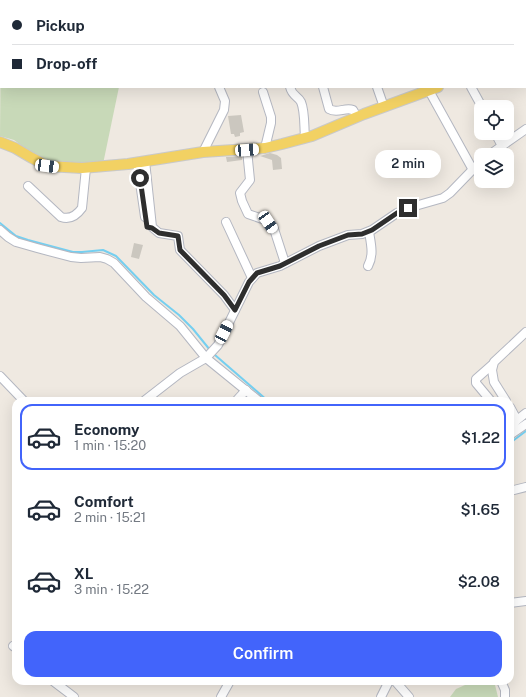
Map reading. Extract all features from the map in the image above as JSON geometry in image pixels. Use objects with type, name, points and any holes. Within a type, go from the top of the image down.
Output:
[{"type":"main road","points":[[0,142],[15,148],[47,166],[86,168],[141,162],[203,152],[265,148],[305,138],[428,89]]},
{"type":"street","points":[[203,152],[226,105],[219,88]]},
{"type":"street","points":[[290,88],[294,95],[301,102],[305,138]]},
{"type":"street","points":[[323,88],[330,109],[336,112],[351,108],[357,117]]},
{"type":"street","points":[[376,88],[384,107]]},
{"type":"street","points":[[472,88],[478,100]]},
{"type":"street","points":[[149,397],[180,373],[206,358],[218,345],[252,278],[257,273],[285,263],[319,246],[348,235],[369,232],[397,213],[408,208],[443,198],[473,170],[428,89]]},
{"type":"street","points":[[263,92],[271,117],[265,148]]},
{"type":"street","points":[[499,148],[526,129]]},
{"type":"street","points":[[499,140],[502,146]]},
{"type":"street","points":[[247,150],[250,180],[240,193],[242,201],[248,214],[268,222],[274,230],[285,263]]},
{"type":"street","points":[[141,162],[152,228],[159,233],[178,236],[180,250],[224,295],[235,310]]},
{"type":"street","points":[[28,186],[61,217],[65,219],[70,218],[82,208],[86,168]]},
{"type":"street","points":[[226,222],[252,278]]},
{"type":"street","points":[[0,230],[16,242],[43,250],[71,257],[100,257],[114,263],[146,297],[180,326],[206,358],[254,397]]},
{"type":"street","points":[[368,266],[371,260],[372,246],[369,232]]},
{"type":"street","points":[[488,397],[476,383],[476,378],[493,364],[526,332]]},
{"type":"street","points":[[493,364],[492,370],[494,382],[503,397]]},
{"type":"street","points":[[0,376],[20,397]]},
{"type":"street","points":[[240,397],[246,390]]},
{"type":"street","points":[[514,424],[526,413]]},
{"type":"street","points":[[514,414],[518,420]]},
{"type":"street","points":[[514,428],[526,424]]},
{"type":"street","points":[[514,490],[526,487]]},
{"type":"street","points":[[514,603],[526,602]]},
{"type":"street","points":[[58,685],[74,697]]},
{"type":"street","points":[[221,697],[228,685]]},
{"type":"street","points":[[381,697],[387,685]]},
{"type":"street","points":[[399,685],[410,697]]},
{"type":"street","points":[[502,685],[505,697]]},
{"type":"green space","points":[[0,88],[119,88],[103,164],[50,162],[29,151],[14,140],[0,136]]},
{"type":"green space","points":[[465,685],[495,685],[498,697],[450,697],[456,689]]},
{"type":"building","points":[[241,115],[244,132],[240,133],[240,136],[235,137],[234,134],[231,134],[228,116]]},
{"type":"building","points":[[270,153],[281,158],[282,169],[273,170],[272,160],[260,156]]},
{"type":"building","points":[[242,156],[242,160],[227,162],[226,157]]},
{"type":"building","points":[[134,243],[143,245],[139,259],[131,257]]},
{"type":"waterway","points":[[0,223],[16,236],[28,240],[73,252],[103,250],[116,256],[154,295],[179,315],[210,350]]},
{"type":"waterway","points":[[215,355],[263,397]]},
{"type":"waterway","points":[[514,440],[526,431]]},
{"type":"route","points":[[140,178],[147,227],[152,228],[159,233],[178,236],[180,250],[224,295],[235,310],[249,282],[257,273],[280,266],[319,246],[348,235],[362,234],[372,230],[397,213],[408,208]]}]
